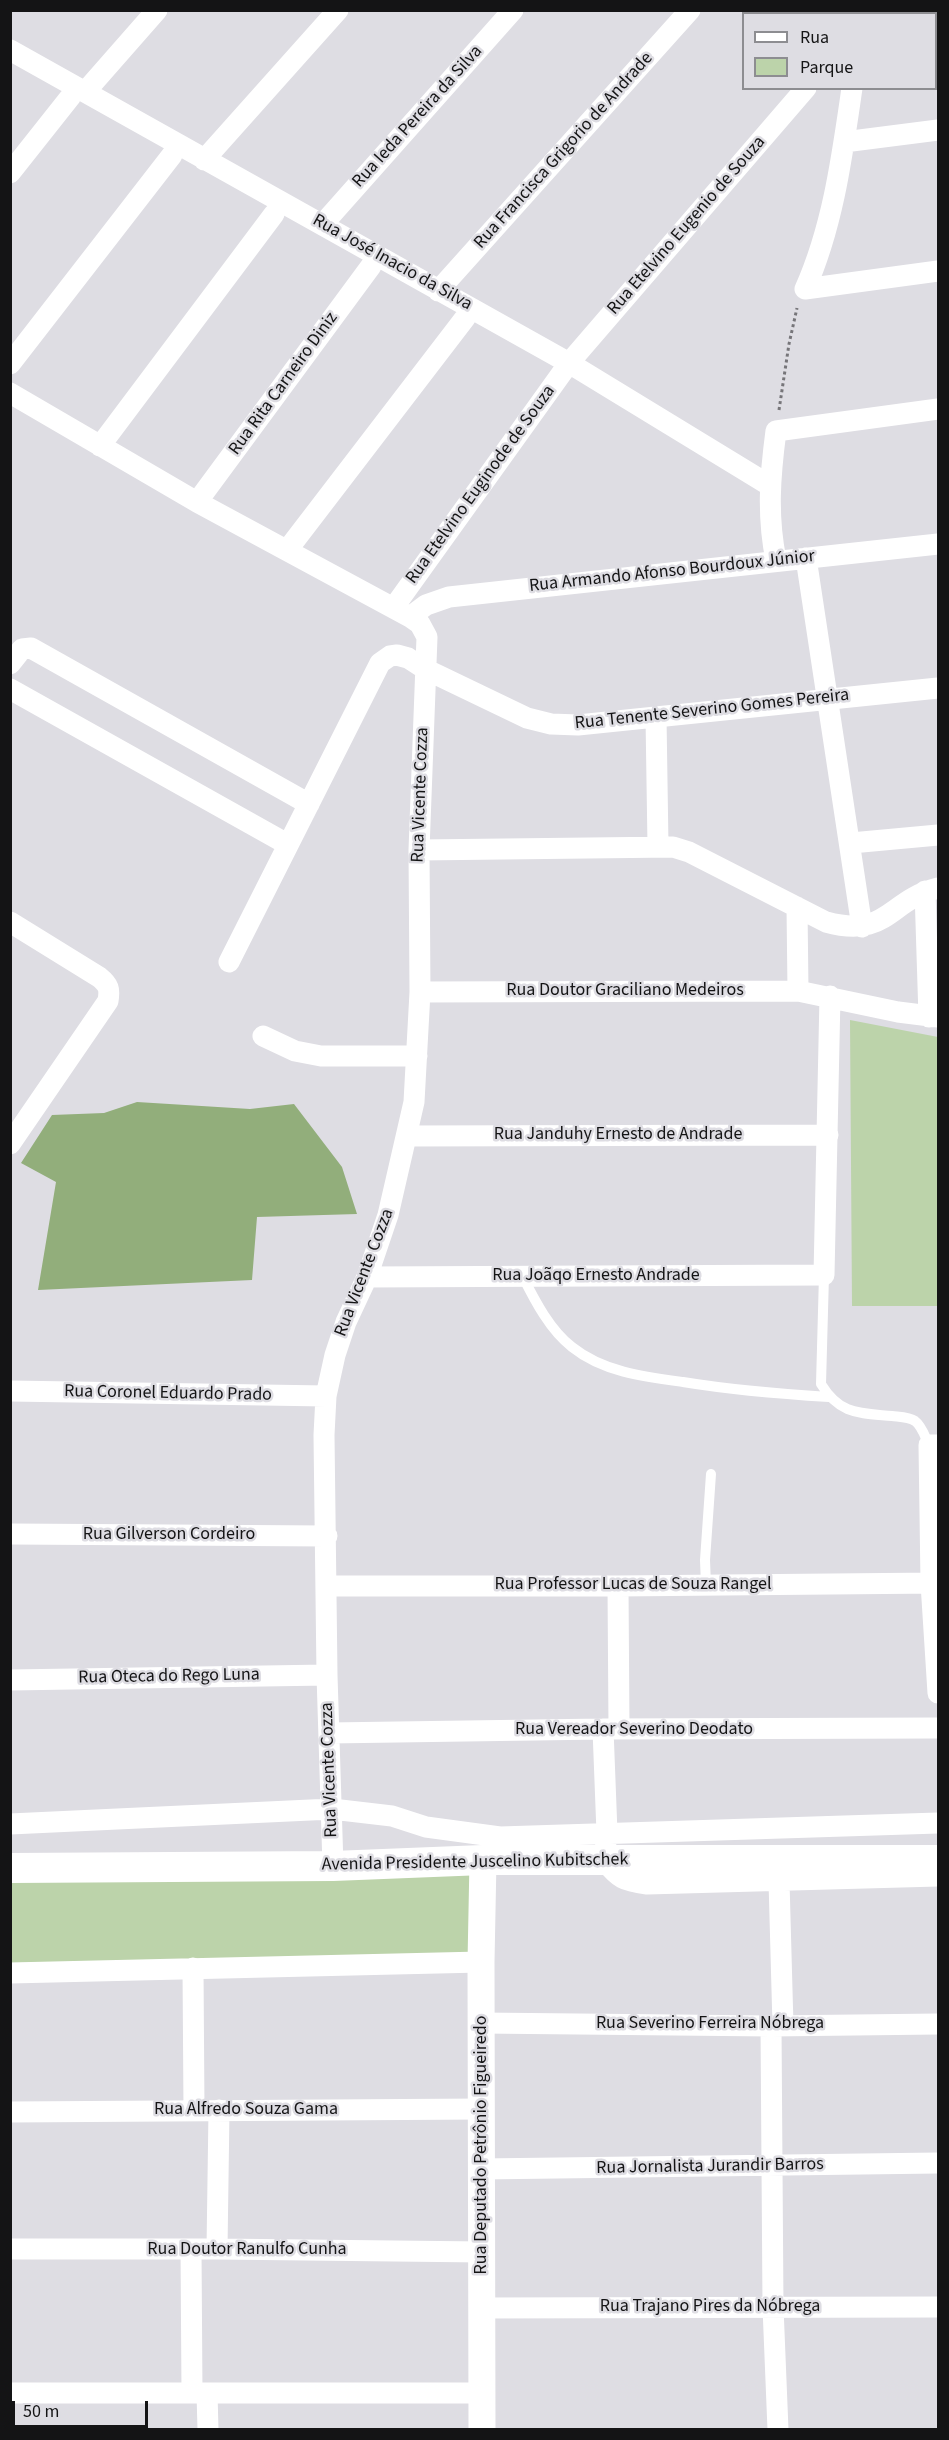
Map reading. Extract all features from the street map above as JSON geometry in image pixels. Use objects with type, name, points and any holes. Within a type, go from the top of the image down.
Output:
[{"type":"main road","name":"Avenida Presidente Juscelino Kubitschek","points":[[10,1868],[333,1866],[483,1860],[605,1846],[745,1871],[893,1868],[939,1860]]},
{"type":"street","points":[[10,173],[78,94],[158,10]]},
{"type":"street","points":[[204,160],[338,10]]},
{"type":"street","name":"Rua Ieda Pereira da Silva","points":[[323,224],[513,10]]},
{"type":"street","name":"Rua Francisca Grigorio de Andrade","points":[[438,291],[690,10]]},
{"type":"street","name":"Rua José Inacio da Silva","points":[[10,50],[78,94],[144,124],[204,160],[323,224],[569,363],[770,484]]},
{"type":"street","name":"Rua Etelvino Eugenio de Souza","points":[[569,363],[804,90]]},
{"type":"street","points":[[805,289],[818,259],[837,183],[852,90]]},
{"type":"street","points":[[844,142],[939,130]]},
{"type":"street","points":[[10,364],[172,155]]},
{"type":"street","points":[[100,446],[274,214]]},
{"type":"street","name":"Rua Rita Carneiro Diniz","points":[[197,502],[371,266]]},
{"type":"street","points":[[805,289],[939,271]]},
{"type":"street","points":[[288,549],[465,318]]},
{"type":"street","name":"Rua Etelvino Euginode de Souza","points":[[402,612],[569,363]]},
{"type":"street","points":[[10,393],[197,502],[402,612]]},
{"type":"street","points":[[776,560],[771,535],[770,484],[776,431],[939,409]]},
{"type":"street","name":"Rua Armando Afonso Bourdoux Júnior","points":[[402,612],[449,597],[939,544]]},
{"type":"street","points":[[806,558],[862,927]]},
{"type":"street","name":"Rua Vicente Cozza","points":[[333,1866],[327,1675],[324,1435],[327,1396],[335,1355],[346,1322],[367,1277],[388,1215],[408,1136],[414,1102],[417,1056],[420,992],[419,850],[427,637],[420,624],[402,612]]},
{"type":"street","points":[[10,664],[22,649],[31,648],[309,804],[286,844],[229,962]]},
{"type":"street","name":"Rua Tenente Severino Gomes Pereira","points":[[309,804],[380,663],[390,656],[408,658],[425,669],[526,718],[551,724],[578,725],[939,688]]},
{"type":"street","points":[[10,689],[286,844]]},
{"type":"street","points":[[656,717],[658,846]]},
{"type":"street","points":[[851,843],[939,835]]},
{"type":"street","points":[[419,850],[658,846],[688,852],[826,922],[845,927],[862,927],[879,922],[932,889]]},
{"type":"street","points":[[932,889],[934,1017]]},
{"type":"street","points":[[797,907],[798,992]]},
{"type":"street","points":[[10,922],[106,982],[110,989],[108,1001],[10,1144]]},
{"type":"street","name":"Rua Doutor Graciliano Medeiros","points":[[420,992],[798,992],[830,996],[871,1007],[934,1017]]},
{"type":"street","points":[[824,1275],[830,996]]},
{"type":"street","points":[[263,1036],[295,1051],[321,1056],[417,1056]]},
{"type":"street","name":"Rua Janduhy Ernesto de Andrade","points":[[408,1136],[828,1135]]},
{"type":"street","name":"Rua Joãqo Ernesto Andrade","points":[[367,1277],[824,1275]]},
{"type":"street","name":"Rua Coronel Eduardo Prado","points":[[10,1391],[327,1396]]},
{"type":"street","points":[[934,1445],[939,1692]]},
{"type":"street","name":"Rua Gilverson Cordeiro","points":[[10,1534],[327,1536]]},
{"type":"street","name":"Rua Professor Lucas de Souza Rangel","points":[[327,1586],[935,1583]]},
{"type":"street","points":[[605,1846],[618,1586]]},
{"type":"street","name":"Rua Oteca do Rego Luna","points":[[10,1680],[327,1675]]},
{"type":"street","name":"Rua Vereador Severino Deodato","points":[[329,1733],[939,1728]]},
{"type":"street","points":[[10,1824],[332,1809],[392,1816],[426,1827],[500,1837],[605,1846],[793,1827],[939,1823]]},
{"type":"street","points":[[889,1825],[893,1868],[939,1876]]},
{"type":"street","points":[[778,2430],[773,2307],[773,2167],[785,1871],[793,1827]]},
{"type":"street","name":"Rua Deputado Petrônio Figueiredo","points":[[482,2430],[481,1962],[483,1860]]},
{"type":"street","points":[[10,1973],[481,1962]]},
{"type":"street","points":[[192,1968],[194,2110]]},
{"type":"street","name":"Rua Severino Ferreira Nóbrega","points":[[481,2023],[777,2026],[939,2024]]},
{"type":"street","name":"Rua Alfredo Souza Gama","points":[[10,2112],[482,2109]]},
{"type":"street","points":[[217,2249],[219,2110]]},
{"type":"street","name":"Rua Jornalista Jurandir Barros","points":[[481,2169],[773,2167],[939,2163]]},
{"type":"street","name":"Rua Doutor Ranulfo Cunha","points":[[10,2249],[483,2252]]},
{"type":"street","points":[[191,2249],[199,2393],[208,2430]]},
{"type":"street","name":"Rua Trajano Pires da Nóbrega","points":[[482,2308],[939,2307]]},
{"type":"street","points":[[10,2393],[482,2393]]},
{"type":"lane","points":[[824,1275],[821,1384],[829,1397],[841,1407],[854,1413],[906,1417],[916,1421],[934,1445]]},
{"type":"lane","points":[[523,1276],[552,1326],[571,1347],[599,1365],[642,1376],[747,1392],[829,1397]]},
{"type":"lane","points":[[706,1585],[705,1560],[711,1473]]},
{"type":"path","points":[[776,431],[789,344],[797,307],[805,289]]},
{"type":"green space","points":[[850,1020],[938,1037],[938,1306],[852,1306]]},
{"type":"green space","points":[[137,1102],[250,1109],[294,1104],[342,1167],[357,1214],[257,1217],[252,1280],[38,1290],[56,1182],[21,1163],[52,1115],[104,1113]]},
{"type":"green space","points":[[472,1873],[475,1954],[11,1963],[10,1876]]}]
